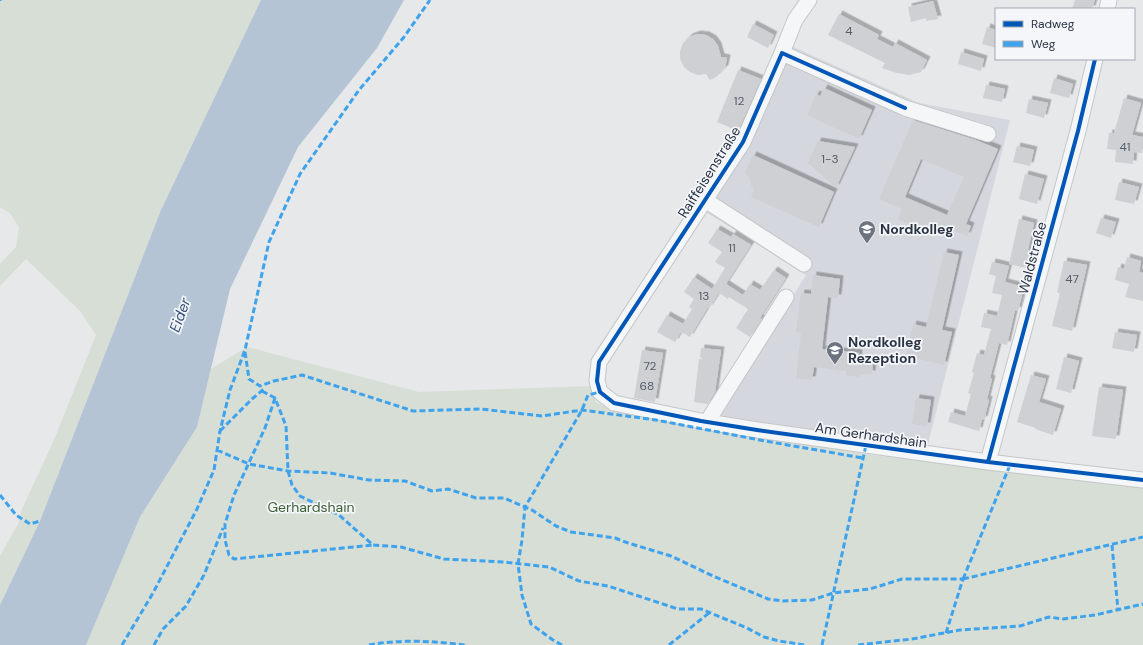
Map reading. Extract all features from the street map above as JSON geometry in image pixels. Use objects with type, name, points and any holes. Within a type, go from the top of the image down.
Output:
[{"type":"street","name":"Raiffeisenstraße","points":[[600,392],[597,381],[599,362],[743,142],[796,20],[809,0]]},
{"type":"street","points":[[782,53],[905,108],[988,134]]},
{"type":"street","name":"Waldstraße","points":[[988,462],[1078,131],[1095,60]]},
{"type":"street","points":[[705,200],[804,264]]},
{"type":"street","points":[[707,422],[786,297]]},
{"type":"street","name":"Am Gerhardshain","points":[[600,392],[614,403],[707,422],[988,462],[1143,480]]},
{"type":"shaded area","name":"Nordkolleg","points":[[791,46],[919,103],[1010,120],[927,448],[716,420],[806,275],[706,212]]},
{"type":"green space","points":[[0,0],[261,0],[161,210],[40,521],[0,605],[0,556],[18,524],[22,509],[54,440],[96,335],[80,311],[26,259],[0,286],[0,264],[16,247],[19,227],[10,213],[0,207]]},
{"type":"green space","name":"Gerhardshain","points":[[247,347],[419,392],[590,386],[596,402],[614,411],[871,455],[1143,486],[1143,645],[86,645],[140,517],[197,427],[211,369]]},
{"type":"water","name":"Eider","points":[[261,0],[404,0],[377,48],[298,147],[230,289],[197,427],[140,517],[86,645],[0,645],[0,605],[40,521],[161,210]]},
{"type":"building","points":[[1075,0],[1095,0],[1092,8],[1072,8]]},
{"type":"building","points":[[933,1],[938,19],[926,21],[926,18],[911,22],[908,7]]},
{"type":"building","points":[[839,14],[879,35],[877,39],[893,47],[895,43],[927,60],[921,72],[909,75],[882,68],[885,63],[828,35]]},
{"type":"building","points":[[753,24],[774,35],[768,48],[747,37]]},
{"type":"building","points":[[987,27],[995,30],[995,48],[982,44]]},
{"type":"building","points":[[697,34],[706,35],[713,39],[718,46],[721,57],[727,58],[725,68],[716,77],[710,80],[706,74],[698,75],[690,72],[684,67],[680,59],[680,51],[683,43],[689,37]]},
{"type":"building","points":[[961,52],[984,59],[981,71],[958,64]]},
{"type":"building","points":[[738,70],[761,79],[738,131],[717,122]]},
{"type":"building","points":[[1054,78],[1073,84],[1069,98],[1050,93]]},
{"type":"building","points":[[986,85],[1005,89],[1002,102],[983,98]]},
{"type":"building","points":[[824,88],[872,110],[859,139],[807,115],[816,94],[820,96]]},
{"type":"building","points":[[1124,98],[1141,103],[1132,135],[1143,137],[1142,153],[1134,152],[1133,164],[1115,162],[1116,150],[1107,149],[1109,133],[1114,133]]},
{"type":"building","points":[[1029,99],[1048,103],[1044,118],[1026,113]]},
{"type":"building","points":[[913,120],[976,140],[998,149],[966,224],[971,226],[967,236],[937,224],[932,234],[898,219],[902,209],[879,199]],"holes":[[[921,159],[964,177],[947,215],[905,197]]]},
{"type":"building","points":[[818,141],[855,147],[836,188],[808,163]]},
{"type":"building","points":[[1017,146],[1034,150],[1030,166],[1013,162]]},
{"type":"building","points":[[753,155],[834,192],[819,227],[751,197],[754,189],[745,172]]},
{"type":"building","points":[[1025,174],[1044,179],[1037,204],[1019,199]]},
{"type":"building","points":[[1119,182],[1139,187],[1134,204],[1115,200]]},
{"type":"building","points":[[1101,218],[1116,222],[1111,238],[1096,233]]},
{"type":"building","points":[[1019,219],[1034,223],[1026,268],[1009,264]]},
{"type":"building","points":[[717,229],[731,237],[733,234],[751,245],[726,284],[743,295],[750,284],[760,290],[774,270],[786,278],[760,318],[762,319],[750,337],[736,328],[748,309],[729,297],[728,299],[719,293],[709,308],[708,307],[690,337],[681,332],[675,342],[657,332],[667,315],[683,324],[692,309],[689,307],[694,299],[684,292],[694,277],[712,289],[725,268],[715,262],[722,252],[708,243]]},
{"type":"building","points":[[944,252],[959,255],[942,330],[952,332],[944,365],[906,356],[913,324],[926,327]]},
{"type":"building","points":[[1127,257],[1141,261],[1139,272],[1143,273],[1143,301],[1125,297],[1129,284],[1115,280],[1118,267],[1124,269]]},
{"type":"building","points":[[1064,261],[1087,265],[1072,331],[1052,326],[1060,293],[1057,293]]},
{"type":"building","points":[[992,262],[1009,266],[1005,282],[1024,287],[1018,311],[1015,310],[1007,345],[999,343],[990,378],[992,379],[987,399],[989,400],[984,420],[982,419],[979,431],[948,422],[951,412],[965,416],[971,394],[968,393],[974,373],[972,372],[977,353],[984,355],[991,329],[981,327],[984,313],[997,316],[1002,295],[992,293],[996,276],[989,274]]},
{"type":"building","points":[[813,275],[840,279],[838,298],[828,297],[822,349],[859,353],[858,361],[873,362],[872,374],[861,373],[860,377],[846,375],[846,371],[814,367],[812,380],[796,379],[801,333],[796,332],[801,293],[811,294]]},
{"type":"building","points":[[1115,332],[1137,335],[1134,352],[1112,348]]},
{"type":"building","points":[[701,348],[721,350],[715,392],[708,404],[694,402],[699,359],[704,360],[700,357]]},
{"type":"building","points":[[642,350],[663,353],[655,402],[634,398]]},
{"type":"building","points":[[1064,357],[1079,361],[1071,393],[1056,389]]},
{"type":"building","points":[[1031,375],[1046,379],[1039,402],[1061,409],[1053,435],[1017,422]]},
{"type":"building","points":[[1099,387],[1123,390],[1116,439],[1092,436]]},
{"type":"building","points":[[916,398],[931,400],[927,426],[912,424]]},
{"type":"marked path","points":[[122,645],[153,593],[197,509],[214,470],[220,431],[230,390],[245,350],[269,242],[300,174],[359,90],[404,37],[430,0]]},
{"type":"marked path","points":[[245,352],[249,379],[260,386],[274,381],[302,375],[413,411],[481,409],[542,416],[582,410],[656,420],[863,458]]},
{"type":"marked path","points":[[220,431],[265,388]]},
{"type":"marked path","points":[[262,391],[275,398],[286,426],[288,471],[292,485],[300,496],[339,515],[373,545],[401,547],[444,559],[504,562],[549,567],[579,581],[608,586],[678,609],[701,609],[747,628],[764,637],[805,645]]},
{"type":"marked path","points":[[562,645],[531,624],[522,595],[518,564],[525,507],[582,410],[588,395],[600,392]]},
{"type":"marked path","points":[[275,398],[265,428],[234,495],[225,524],[225,540],[229,555],[234,559],[373,545]]},
{"type":"marked path","points":[[822,645],[866,445]]},
{"type":"marked path","points":[[217,450],[249,464],[288,471],[330,473],[369,480],[405,481],[432,491],[448,489],[476,498],[504,498],[532,510],[556,526],[571,532],[615,538],[671,556],[713,576],[768,599],[783,601],[812,600],[833,593],[870,589],[902,579],[963,579],[946,633]]},
{"type":"marked path","points":[[963,579],[1010,465]]},
{"type":"marked path","points":[[0,495],[16,515],[30,524],[40,521]]},
{"type":"marked path","points":[[154,645],[163,629],[186,606],[204,575],[223,528]]},
{"type":"marked path","points":[[963,579],[1143,537]]},
{"type":"marked path","points":[[1112,545],[1118,610]]},
{"type":"marked path","points":[[858,645],[912,639],[960,630],[1020,626],[1049,617],[1063,619],[1095,615],[1143,604]]},
{"type":"marked path","points":[[669,645],[709,613]]},
{"type":"marked path","points":[[369,645],[417,641],[465,645]]},
{"type":"cycle path","points":[[905,108],[782,53],[743,142],[599,362],[597,381],[600,392],[614,403],[701,421],[988,462],[1143,480]]},
{"type":"cycle path","points":[[988,462],[1078,131],[1095,60]]},
{"type":"place","name":"Nordkolleg","points":[[867,244]]},
{"type":"place","name":"Nordkolleg Rezeption","points":[[835,365]]}]
